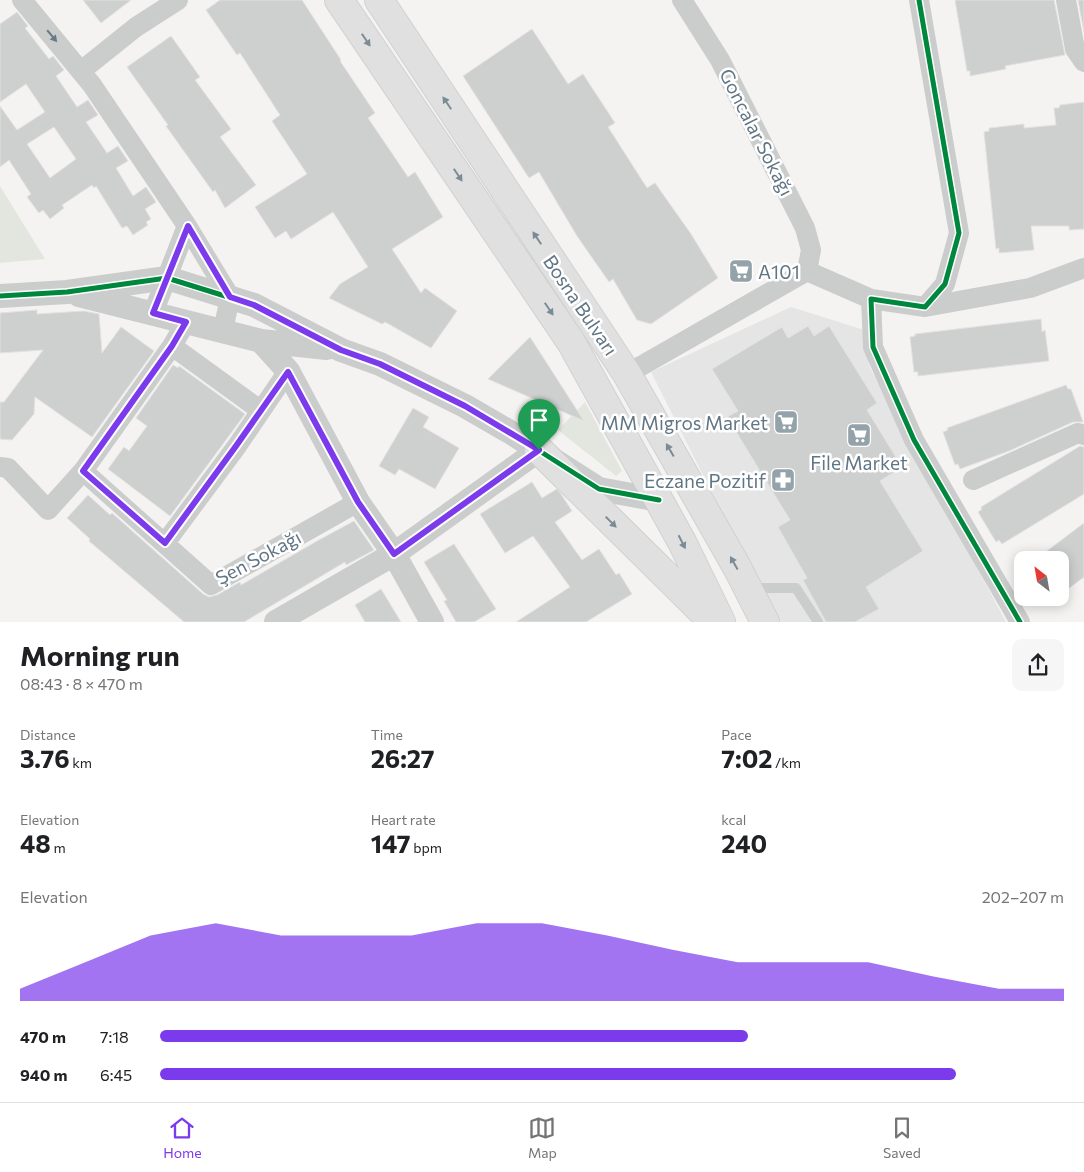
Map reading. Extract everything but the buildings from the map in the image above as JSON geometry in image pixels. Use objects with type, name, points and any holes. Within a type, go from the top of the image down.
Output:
[{"type":"main road","name":"Bosna Bulvarı","points":[[339,0],[571,342],[682,542],[721,622]]},
{"type":"main road","name":"Bosna Bulvarı","points":[[379,0],[627,374],[703,507],[765,622]]},
{"type":"main road","points":[[539,450],[713,622]]},
{"type":"main road","points":[[659,500],[703,507]]},
{"type":"street","points":[[22,0],[82,71],[188,226],[230,297],[223,332]]},
{"type":"street","points":[[82,71],[136,27],[178,0]]},
{"type":"street","name":"Goncalar Sokağı","points":[[682,0],[720,60],[806,228],[812,250],[807,271]]},
{"type":"street","points":[[919,0],[959,233],[945,284],[925,307]]},
{"type":"street","points":[[1066,0],[1076,49],[1084,62]]},
{"type":"street","points":[[153,313],[188,226]]},
{"type":"street","points":[[627,374],[807,271],[871,300],[925,307],[1030,288],[1084,268]]},
{"type":"street","points":[[0,296],[67,292],[167,278],[230,297],[254,305],[341,350],[380,364],[465,406],[539,450],[599,489],[659,500]]},
{"type":"street","points":[[67,292],[261,341],[341,350]]},
{"type":"street","points":[[871,300],[873,347],[914,440],[1020,622]]},
{"type":"street","points":[[0,466],[8,468],[48,510],[83,471],[172,346],[186,322]]},
{"type":"street","points":[[261,341],[288,372],[358,502],[394,554],[432,622]]},
{"type":"street","points":[[172,346],[260,410]]},
{"type":"street","points":[[165,543],[288,372]]},
{"type":"street","points":[[974,480],[1078,432],[1084,435]]},
{"type":"street","points":[[276,622],[394,554],[539,450]]},
{"type":"street","name":"Şen Sokağı","points":[[83,471],[211,585],[358,502]]},
{"type":"lane","points":[[748,588],[796,588],[818,622]]},
{"type":"shaded area","points":[[0,186],[45,259],[0,263]]},
{"type":"shaded area","points":[[791,307],[864,330],[870,368],[1006,622],[777,622],[651,372]]},
{"type":"shaded area","points":[[585,402],[622,471],[616,476],[558,430]]},
{"type":"cycle path","points":[[919,0],[959,233],[945,284],[925,307],[871,299],[873,347],[914,440],[1020,622]]},
{"type":"cycle path","points":[[0,296],[67,292],[167,278],[254,305],[341,350],[380,364],[465,406],[510,432],[599,489],[659,500]]},
{"type":"place","name":"A101","points":[[741,271]]},
{"type":"place","name":"MM Migros Market","points":[[786,422]]},
{"type":"place","name":"File Market","points":[[859,435]]},
{"type":"place","name":"Eczane Pozitif","points":[[783,480]]},
{"type":"route","points":[[188,226],[230,297],[254,305],[341,350],[380,364],[465,406],[539,450],[394,554],[358,502],[288,372],[165,543],[83,471],[172,346],[186,322],[153,313],[188,226]]}]
